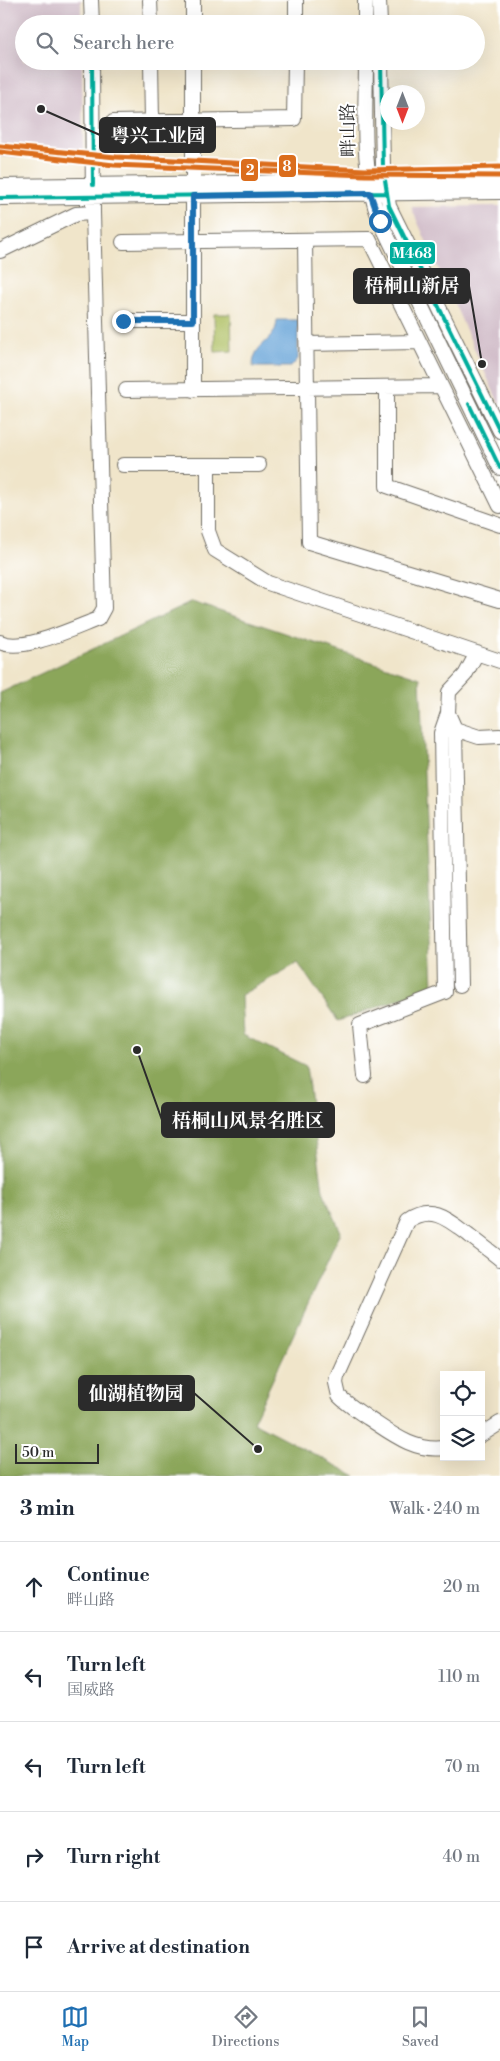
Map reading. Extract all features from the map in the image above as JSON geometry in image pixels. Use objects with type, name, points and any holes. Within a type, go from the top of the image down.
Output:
[{"type":"street","points":[[91,0],[92,15]]},
{"type":"street","points":[[150,0],[151,15]]},
{"type":"street","points":[[193,0],[193,15]]},
{"type":"street","points":[[296,0],[296,15]]},
{"type":"street","points":[[365,0],[366,15]]},
{"type":"street","points":[[379,0],[380,15]]},
{"type":"street","points":[[0,642],[24,645],[98,619],[104,608],[93,213],[92,70]]},
{"type":"street","points":[[151,70],[152,122]]},
{"type":"street","points":[[193,70],[193,390]]},
{"type":"street","points":[[114,122],[294,119],[295,70]]},
{"type":"street","name":"畔山路","points":[[366,70],[370,188],[380,221],[500,468]]},
{"type":"street","name":"畔山路","points":[[381,70],[385,187],[393,216],[500,431]]},
{"type":"street","points":[[0,186],[93,191],[370,188],[500,180]]},
{"type":"street","points":[[385,187],[500,192]]},
{"type":"street","points":[[0,198],[93,191]]},
{"type":"street","points":[[0,251],[76,214],[93,213]]},
{"type":"street","points":[[123,242],[369,239],[500,506]]},
{"type":"street","points":[[305,240],[309,542],[500,600]]},
{"type":"street","points":[[123,321],[193,321]]},
{"type":"street","points":[[307,344],[418,342]]},
{"type":"street","points":[[126,390],[441,386]]},
{"type":"street","points":[[386,388],[386,486],[500,524]]},
{"type":"street","points":[[123,465],[259,465]]},
{"type":"street","points":[[208,466],[208,532],[215,550],[268,583],[500,662]]},
{"type":"street","points":[[365,1076],[360,1025],[445,992],[441,733],[448,713],[450,692],[465,675],[477,653]]},
{"type":"street","points":[[448,713],[455,729],[460,986]]},
{"type":"street","points":[[455,729],[479,737],[500,736]]},
{"type":"street","points":[[440,1448],[417,1446],[393,1434],[339,1396],[336,1383],[337,1377],[407,1221],[421,1214],[429,1213],[444,1216],[500,1259]]},
{"type":"street","points":[[485,1432],[500,1423]]},
{"type":"shaded area","points":[[0,0],[81,0],[81,15],[15,15],[15,70],[82,70],[83,158],[0,157]]},
{"type":"shaded area","points":[[500,206],[500,406],[411,207]]},
{"type":"green space","points":[[214,314],[231,314],[232,351],[215,352]]},
{"type":"green space","points":[[192,602],[420,678],[433,987],[338,1021],[298,963],[241,995],[243,1035],[306,1066],[323,1191],[341,1232],[253,1422],[356,1476],[0,1476],[0,693]]},
{"type":"water","points":[[277,320],[298,320],[298,359],[291,367],[253,367],[257,352],[273,334]]},
{"type":"transit line","name":"M468","points":[[92,70],[93,185]]},
{"type":"transit line","name":"M468","points":[[381,70],[383,167],[389,206],[500,431]]},
{"type":"transit line","name":"8","points":[[0,146],[116,157],[365,170],[500,167]]},
{"type":"transit line","name":"2","points":[[0,152],[114,165],[365,175],[500,176]]},
{"type":"transit line","name":"M468","points":[[0,198],[386,193]]},
{"type":"transit line","name":"M468","points":[[469,404],[500,468]]},
{"type":"place","name":"粤兴工业园","points":[[41,109]]},
{"type":"place","name":"梧桐山新居","points":[[482,364]]},
{"type":"place","name":"梧桐山风景名胜区","points":[[137,1050]]},
{"type":"place","name":"仙湖植物园","points":[[258,1449]]},
{"type":"route","points":[[123,321],[193,321],[193,196],[370,193],[380,221]]}]
